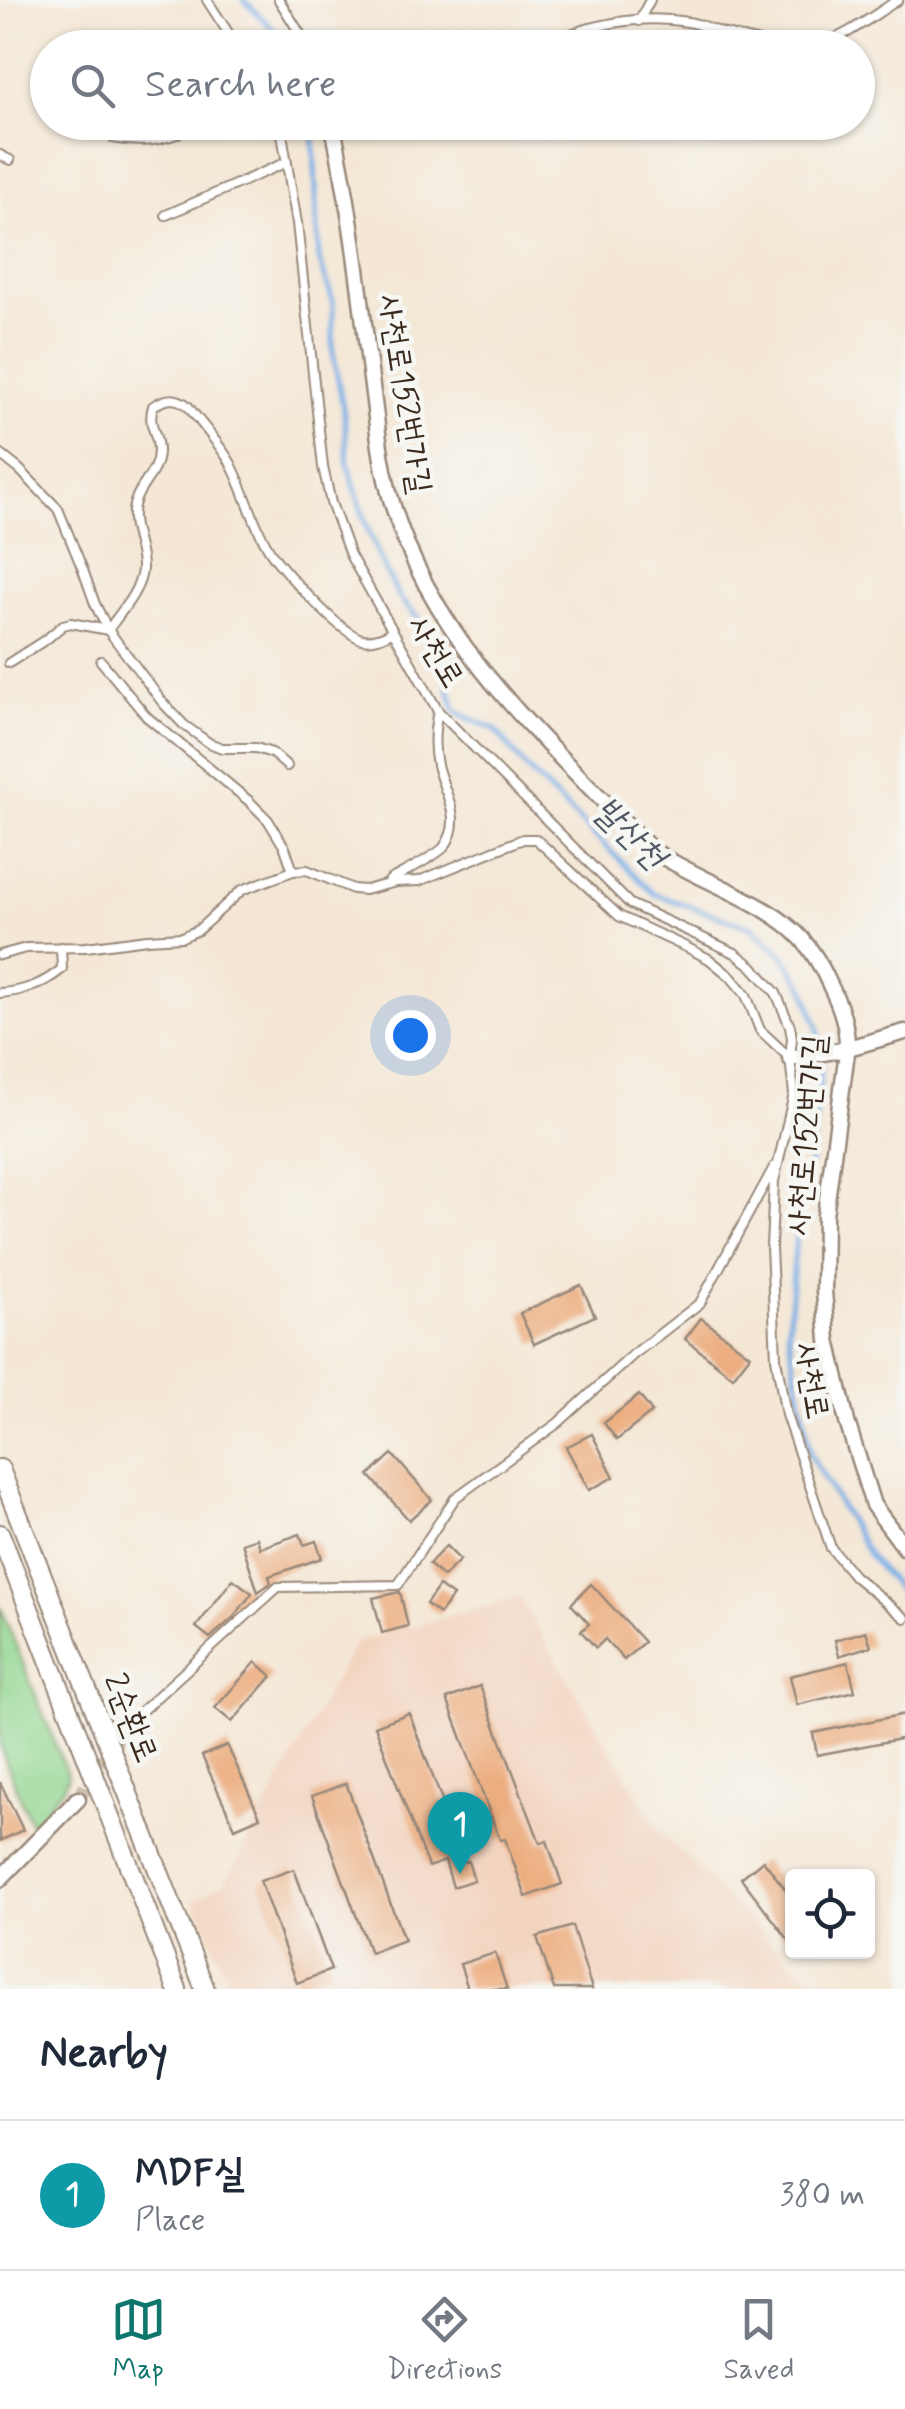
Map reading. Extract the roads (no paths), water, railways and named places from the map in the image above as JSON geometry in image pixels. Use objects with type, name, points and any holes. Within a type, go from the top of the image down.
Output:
[{"type":"street","name":"사천로152번가길","points":[[337,140],[384,470],[403,537],[420,576],[476,664],[499,692],[650,848],[672,864],[766,910],[801,938],[838,1002],[848,1031],[825,1215],[828,1340],[872,1506],[905,1548]]},
{"type":"street","points":[[794,1057],[844,1049],[905,1032]]},
{"type":"street","name":"2순환로","points":[[0,1470],[206,1989]]},
{"type":"street","name":"2순환로","points":[[0,1534],[177,1989]]},
{"type":"street","points":[[0,1550],[38,1630]]},
{"type":"street","points":[[0,1879],[78,1799]]},
{"type":"lane","points":[[206,0],[226,30]]},
{"type":"lane","points":[[279,0],[298,30]]},
{"type":"lane","points":[[639,21],[650,0]]},
{"type":"lane","points":[[850,30],[898,0]]},
{"type":"lane","points":[[582,30],[654,20],[690,22],[714,30]]},
{"type":"lane","points":[[132,140],[158,140]]},
{"type":"lane","name":"사천로","points":[[283,140],[297,223],[323,468],[350,555],[392,632],[438,710],[630,904],[735,953],[776,993],[790,1026],[794,1094],[774,1182],[772,1247],[776,1358],[786,1414],[831,1548],[854,1576],[905,1618]]},
{"type":"lane","points":[[0,155],[10,160]]},
{"type":"lane","points":[[166,215],[287,162]]},
{"type":"lane","points":[[108,630],[133,593],[142,568],[133,517],[135,500],[153,474],[158,454],[150,419],[153,406],[174,399],[188,406],[222,449],[266,544],[284,570],[357,638],[381,638],[392,632]]},
{"type":"lane","points":[[0,454],[58,509],[94,604],[146,683],[184,724],[209,743],[222,748],[256,748],[272,753],[287,766]]},
{"type":"lane","points":[[9,663],[63,625],[108,630]]},
{"type":"lane","points":[[101,661],[147,717],[268,820],[294,870]]},
{"type":"lane","points":[[380,886],[443,850],[453,825],[454,810],[435,750],[438,710]]},
{"type":"lane","points":[[0,955],[26,948],[182,938],[198,930],[242,890],[294,870],[307,870],[365,890],[419,881],[523,839],[536,839],[619,916],[709,959],[730,976],[746,994],[760,1030],[794,1057]]},
{"type":"lane","points":[[0,993],[20,992],[44,983],[62,969],[61,947]]},
{"type":"lane","points":[[127,1724],[278,1587],[398,1584],[455,1498],[558,1423],[634,1354],[700,1303],[780,1156]]},
{"type":"waterway","name":"발산천","points":[[244,0],[274,30]]},
{"type":"waterway","name":"발산천","points":[[314,140],[319,259],[333,301],[333,352],[348,465],[382,564],[400,599],[424,624],[441,658],[455,711],[495,729],[526,768],[654,894],[751,927],[784,956],[805,989],[818,1028],[821,1072],[810,1162],[793,1202],[797,1226],[788,1330],[811,1456],[870,1557],[905,1597]]},
{"type":"tunnel","points":[[78,1799],[127,1724]]},
{"type":"place","name":"MDF실","points":[[460,1874]]}]
